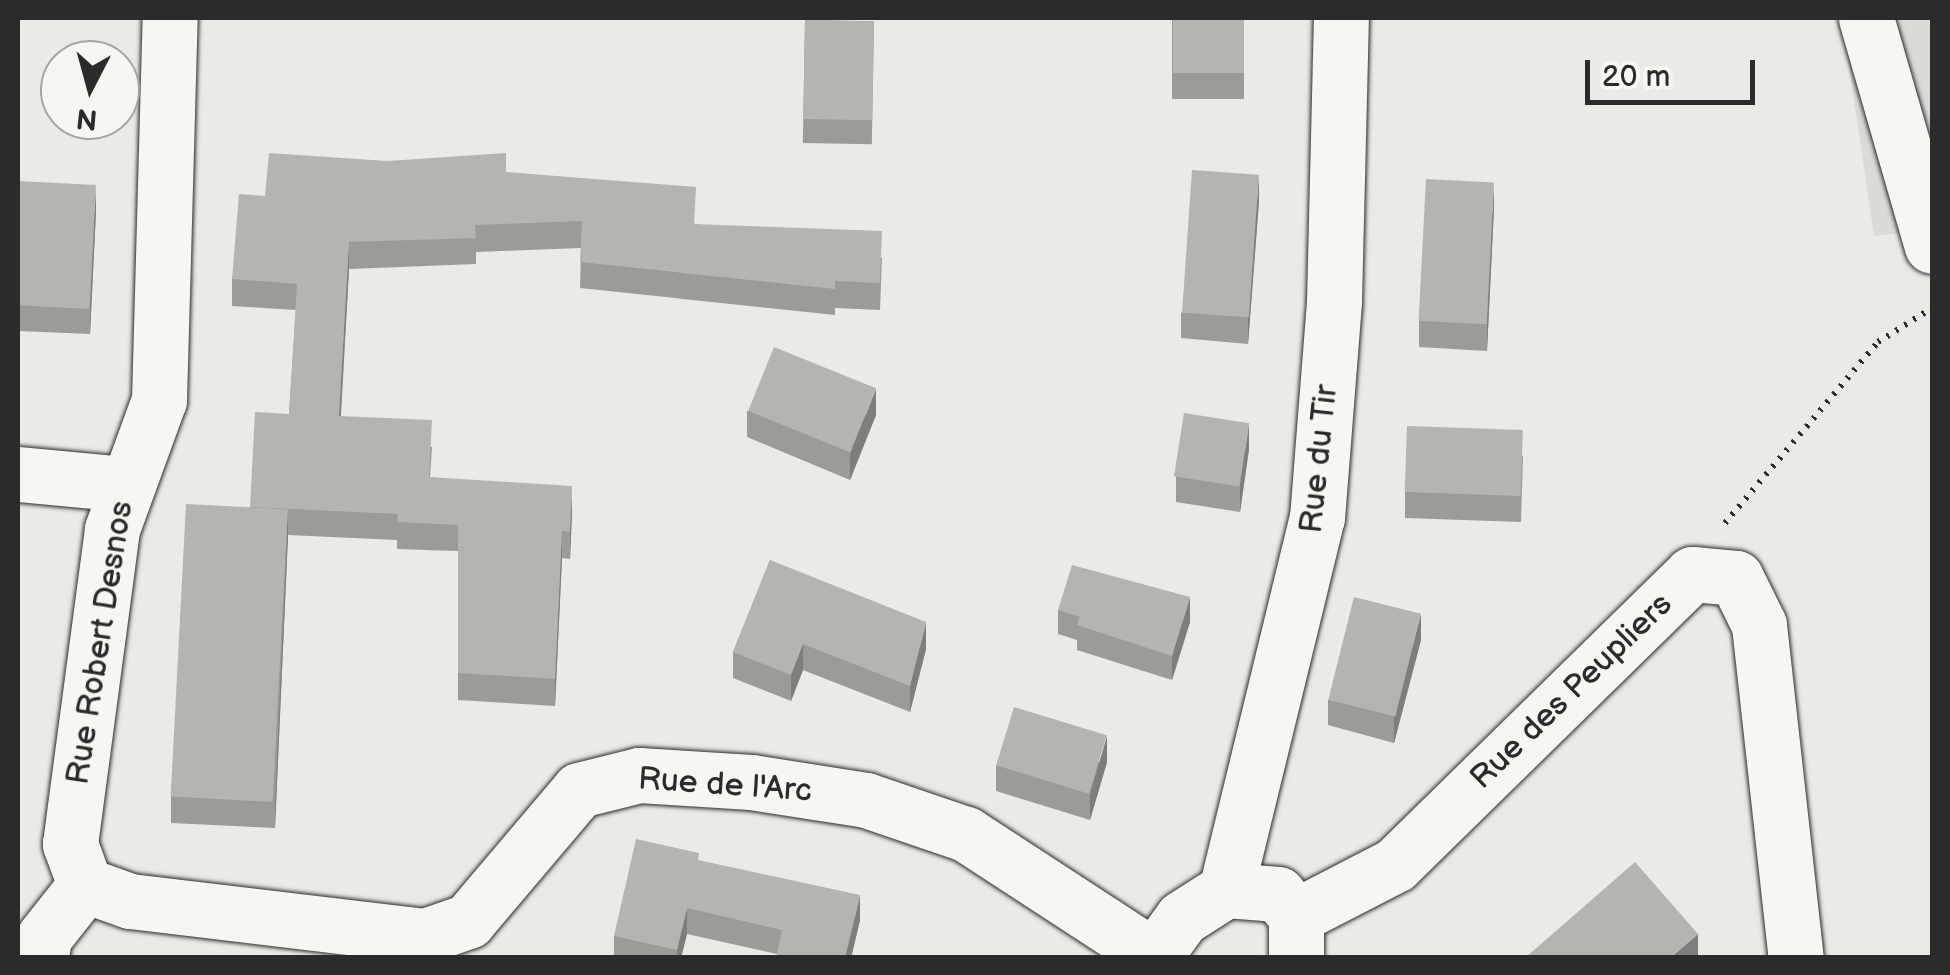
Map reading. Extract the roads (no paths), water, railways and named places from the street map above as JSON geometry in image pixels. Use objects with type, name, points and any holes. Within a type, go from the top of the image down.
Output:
[{"type":"street","name":"Rue Robert Desnos","points":[[85,885],[70,844],[112,529],[160,400],[170,18]]},
{"type":"street","name":"Rue du Tir","points":[[1226,890],[1317,518],[1334,300],[1341,18]]},
{"type":"street","points":[[1866,18],[1932,246]]},
{"type":"street","points":[[18,474],[126,484]]},
{"type":"street","name":"Rue des Peupliers","points":[[1296,937],[1395,864],[1692,574],[1736,578],[1759,625],[1796,958]]},
{"type":"street","name":"Rue de l'Arc","points":[[85,885],[130,901],[425,936],[468,921],[579,790],[638,775],[732,780],[866,800],[966,834],[1153,957]]},
{"type":"street","points":[[41,958],[44,937],[85,885]]},
{"type":"street","points":[[1153,957],[1182,918],[1226,890],[1278,894],[1296,937]]}]
